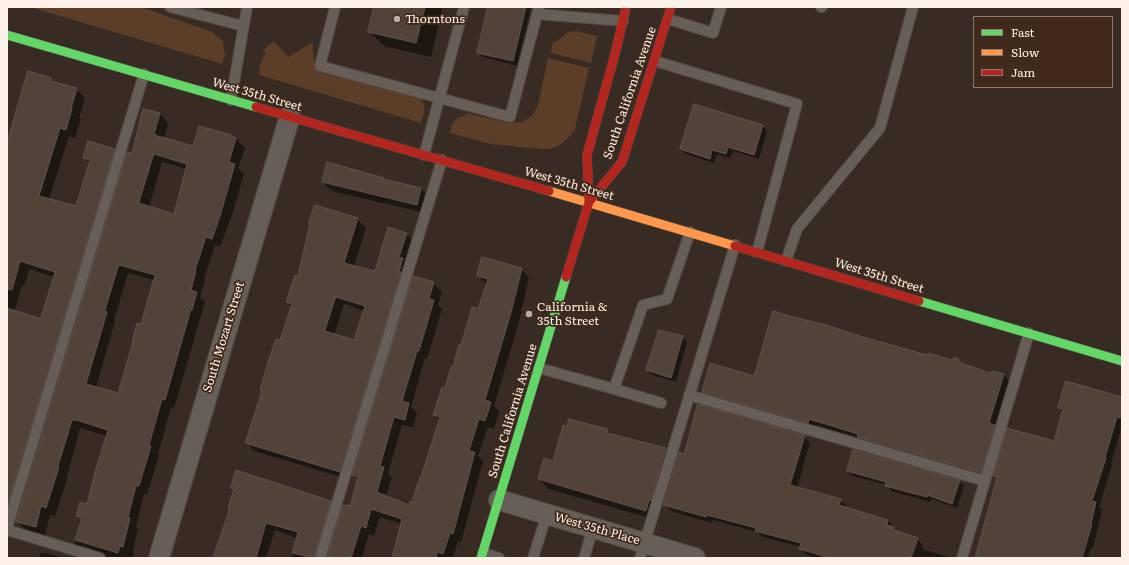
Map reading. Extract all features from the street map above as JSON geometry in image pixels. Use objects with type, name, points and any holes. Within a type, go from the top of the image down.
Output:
[{"type":"main road","name":"South California Avenue","points":[[482,556],[589,202],[587,155],[615,54],[626,7]]},
{"type":"main road","name":"South California Avenue","points":[[589,202],[622,162],[671,7]]},
{"type":"main road","name":"West 35th Street","points":[[7,35],[589,202],[1122,361]]},
{"type":"street","name":"South Mozart Street","points":[[159,558],[290,116]]},
{"type":"street","name":"West 35th Place","points":[[499,500],[593,528],[642,551],[695,558]]},
{"type":"lane","points":[[170,7],[243,26]]},
{"type":"lane","points":[[231,100],[247,7]]},
{"type":"lane","points":[[335,7],[320,66],[510,117],[538,10],[623,21]]},
{"type":"lane","points":[[424,155],[464,7]]},
{"type":"lane","points":[[668,18],[713,33],[721,7]]},
{"type":"lane","points":[[786,261],[797,229],[880,128],[913,7]]},
{"type":"lane","points":[[655,61],[797,104],[758,252]]},
{"type":"lane","points":[[100,558],[7,529],[144,74]]},
{"type":"lane","points":[[320,558],[442,160]]},
{"type":"lane","points":[[614,389],[643,305],[667,299],[690,232]]},
{"type":"lane","points":[[642,551],[735,245]]},
{"type":"lane","points":[[962,558],[1029,333]]},
{"type":"lane","points":[[539,368],[661,403]]},
{"type":"lane","points":[[689,394],[985,481]]},
{"type":"lane","points":[[533,558],[547,514]]},
{"type":"lane","points":[[584,558],[593,528]]},
{"type":"lane","points":[[482,556],[499,558]]},
{"type":"shaded area","points":[[30,7],[141,7],[212,32],[223,41],[225,55],[222,64]]},
{"type":"shaded area","points":[[576,31],[597,36],[591,63],[551,53],[553,41],[556,42],[568,32]]},
{"type":"shaded area","points":[[274,41],[288,57],[313,42],[313,56],[318,68],[418,97],[424,106],[424,113],[421,123],[259,75],[259,69],[266,53],[263,50]]},
{"type":"shaded area","points":[[548,58],[589,68],[575,129],[564,142],[550,149],[541,149],[490,144],[450,133],[454,121],[465,116],[466,113],[509,123],[522,122],[532,116],[538,105]]},
{"type":"building","name":"Thorntons","points":[[374,7],[425,7],[416,43],[368,32]]},
{"type":"building","name":"Thorntons","points":[[488,7],[526,7],[513,61],[477,53]]},
{"type":"building","points":[[28,71],[51,78],[51,81],[77,88],[66,130],[60,128],[39,196],[76,206],[90,160],[83,158],[88,141],[115,149],[7,506],[7,308],[41,318],[55,272],[20,261],[12,290],[7,289],[7,143]]},
{"type":"building","points":[[694,104],[763,125],[754,155],[728,147],[726,154],[712,150],[710,159],[680,149]]},
{"type":"building","points":[[143,109],[160,113],[154,134],[158,136],[193,146],[199,126],[231,135],[236,138],[229,162],[235,164],[212,239],[206,237],[195,270],[191,290],[197,292],[165,400],[162,399],[149,445],[151,446],[139,486],[136,486],[128,517],[130,518],[123,547],[120,546],[118,553],[75,540],[82,518],[76,516],[80,502],[87,504],[108,430],[76,420],[72,420],[46,508],[41,506],[36,527],[16,522],[127,152],[132,153]],"holes":[[[154,154],[187,164],[174,214],[139,203]],[[119,265],[155,275],[141,324],[137,323],[118,393],[86,384]]]},
{"type":"building","points":[[327,162],[384,178],[383,179],[421,188],[417,205],[322,182]]},
{"type":"building","points":[[315,205],[358,218],[344,263],[375,271],[388,227],[407,233],[399,257],[403,258],[399,272],[401,272],[340,472],[245,443],[262,391],[260,390],[268,362],[276,339],[280,340],[292,304],[286,302],[295,275],[298,276],[309,223]],"holes":[[[336,297],[365,306],[354,340],[325,331]]]},
{"type":"building","points":[[482,257],[522,268],[512,309],[485,400],[491,402],[485,421],[479,419],[469,451],[475,452],[453,534],[450,533],[443,554],[437,552],[436,558],[392,558],[402,519],[371,509],[366,528],[361,526],[351,558],[327,558],[343,505],[350,506],[358,477],[352,475],[413,276],[434,282],[429,299],[434,300],[402,401],[409,403],[405,420],[394,417],[380,466],[384,467],[377,492],[409,505],[410,501],[412,502],[421,477],[440,417],[433,415],[442,387],[445,388],[451,367],[453,367],[459,344],[461,345],[472,307],[478,309],[488,279],[477,276]]},
{"type":"building","points":[[773,311],[927,355],[928,353],[952,360],[956,357],[961,363],[989,373],[993,371],[1004,374],[989,423],[995,425],[981,473],[857,437],[858,434],[809,419],[808,423],[702,392],[710,363],[754,376]]},
{"type":"building","points":[[659,330],[683,336],[671,378],[646,370]]},
{"type":"building","points":[[1066,381],[1122,397],[1122,418],[1117,417],[1092,501],[1096,502],[1092,524],[1082,558],[975,558],[997,477],[993,476],[1007,428],[1054,441],[1063,409],[1058,408]]},
{"type":"building","points":[[698,404],[805,435],[790,485],[841,499],[839,505],[888,520],[887,525],[894,527],[894,530],[918,538],[911,558],[830,558],[799,549],[801,543],[755,531],[756,528],[707,515],[706,517],[663,505],[679,452],[684,454]]},
{"type":"building","points":[[569,419],[607,429],[607,433],[666,448],[651,501],[649,500],[646,511],[538,479],[544,458],[553,461],[563,425],[567,426]]},
{"type":"building","points":[[853,450],[960,480],[952,504],[927,495],[927,497],[885,486],[886,482],[847,471]]},
{"type":"building","points":[[236,470],[331,501],[314,558],[292,553],[298,532],[266,523],[256,558],[213,558],[229,511],[228,508],[234,489],[231,488]]},
{"type":"traffic: fast","points":[[7,35],[256,107]]},
{"type":"traffic: fast","points":[[481,558],[566,277]]},
{"type":"traffic: fast","points":[[919,301],[1122,361]]},
{"type":"traffic: slow","points":[[549,191],[735,246]]},
{"type":"traffic: jam","points":[[566,277],[589,202],[587,155],[615,54],[626,7]]},
{"type":"traffic: jam","points":[[589,202],[622,162],[671,7]]},
{"type":"traffic: jam","points":[[256,107],[549,191]]},
{"type":"traffic: jam","points":[[735,246],[919,301]]},
{"type":"place","name":"Thorntons","points":[[397,19]]},
{"type":"place","name":"California & 35th Street","points":[[529,314]]}]
